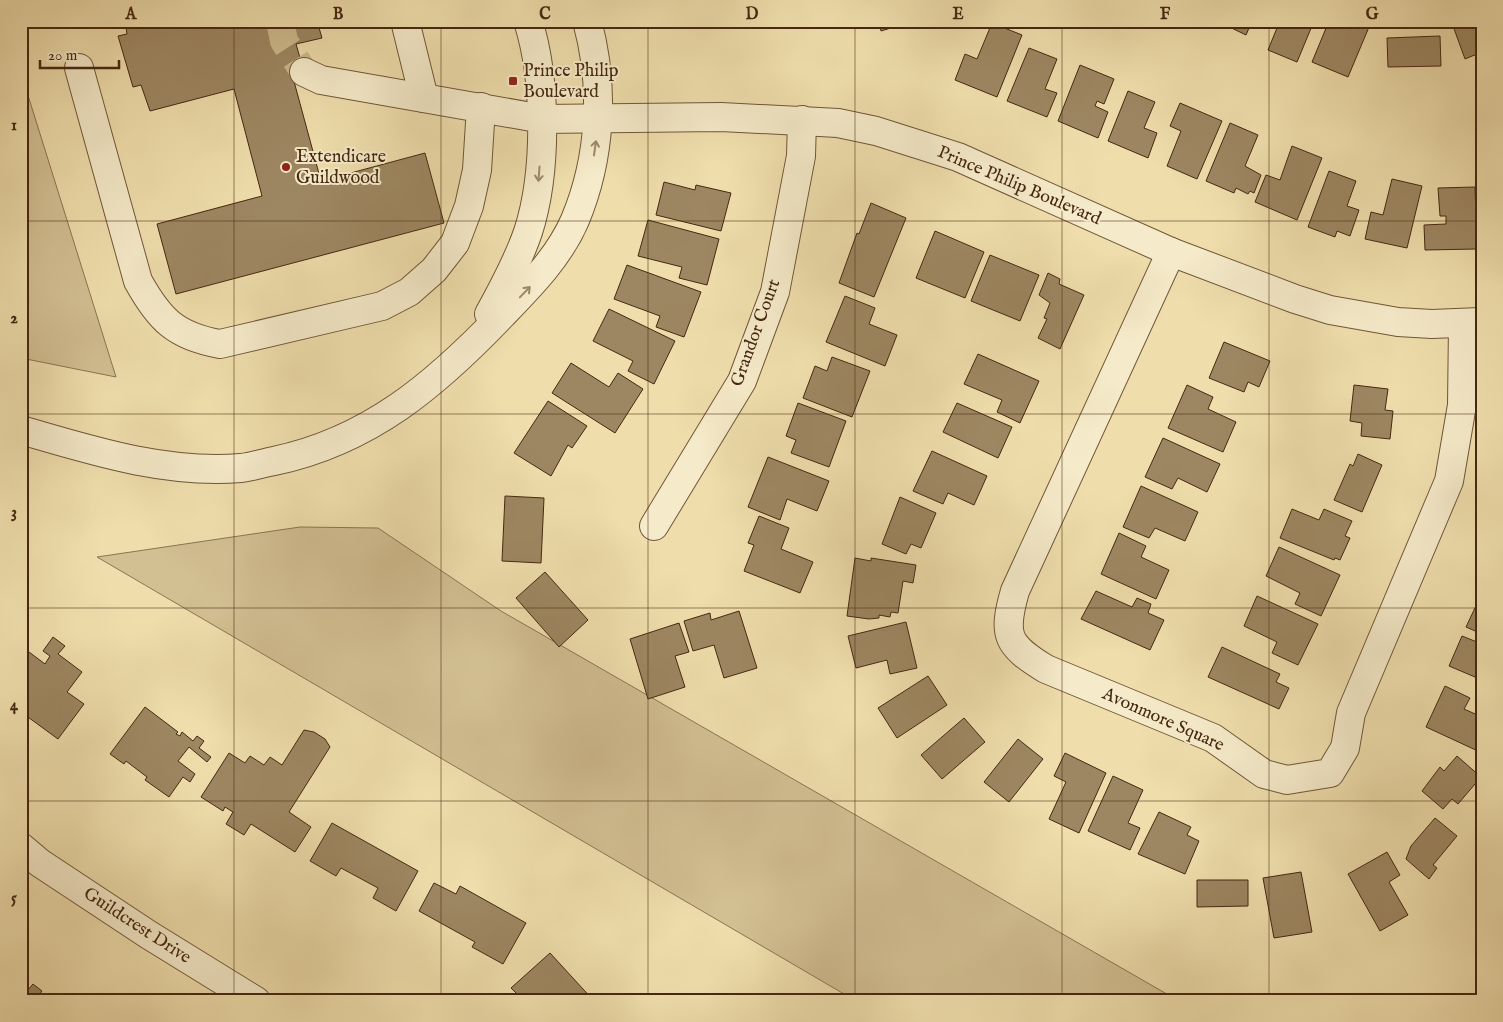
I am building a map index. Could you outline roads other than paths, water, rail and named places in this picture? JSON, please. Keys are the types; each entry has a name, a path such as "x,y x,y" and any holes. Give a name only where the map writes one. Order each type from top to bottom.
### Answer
{"street":[{"path":"404,21 424,98"},
{"path":"466,352 510,276 528,231 538,189 543,119 538,72 528,21"},
{"path":"21,430 124,459 177,468 242,468 304,455 370,426 417,396 466,352 546,269 574,221 588,182 596,148 598,118 595,59 587,21"},
{"path":"79,68 138,281 154,309 171,325 195,339 220,344 382,306 409,292 434,270 455,243 469,206 477,170 481,107"},
{"name":"Prince Philip Boulevard","path":"304,72 321,80 543,119 721,117 838,122 876,131 958,157 1171,252 1295,300 1330,310 1398,322 1473,323"},
{"name":"Grandor Court","path":"654,526 742,380 775,292 801,156 802,120"},
{"name":"Avonmore Square","path":"1171,252 1015,591 1009,614 1010,638 1021,654 1046,669 1213,738 1264,774 1287,780 1330,773 1345,748 1351,713 1449,481 1473,323"},
{"name":"Guildcrest Drive","path":"21,847 40,862 149,935 256,1001"}],"tunnel":[{"path":"280,21 284,41 304,72"}],"place":[{"name":"Prince Philip Boulevard","path":"513,81"},
{"name":"Extendicare Guildwood","path":"286,167"}]}
